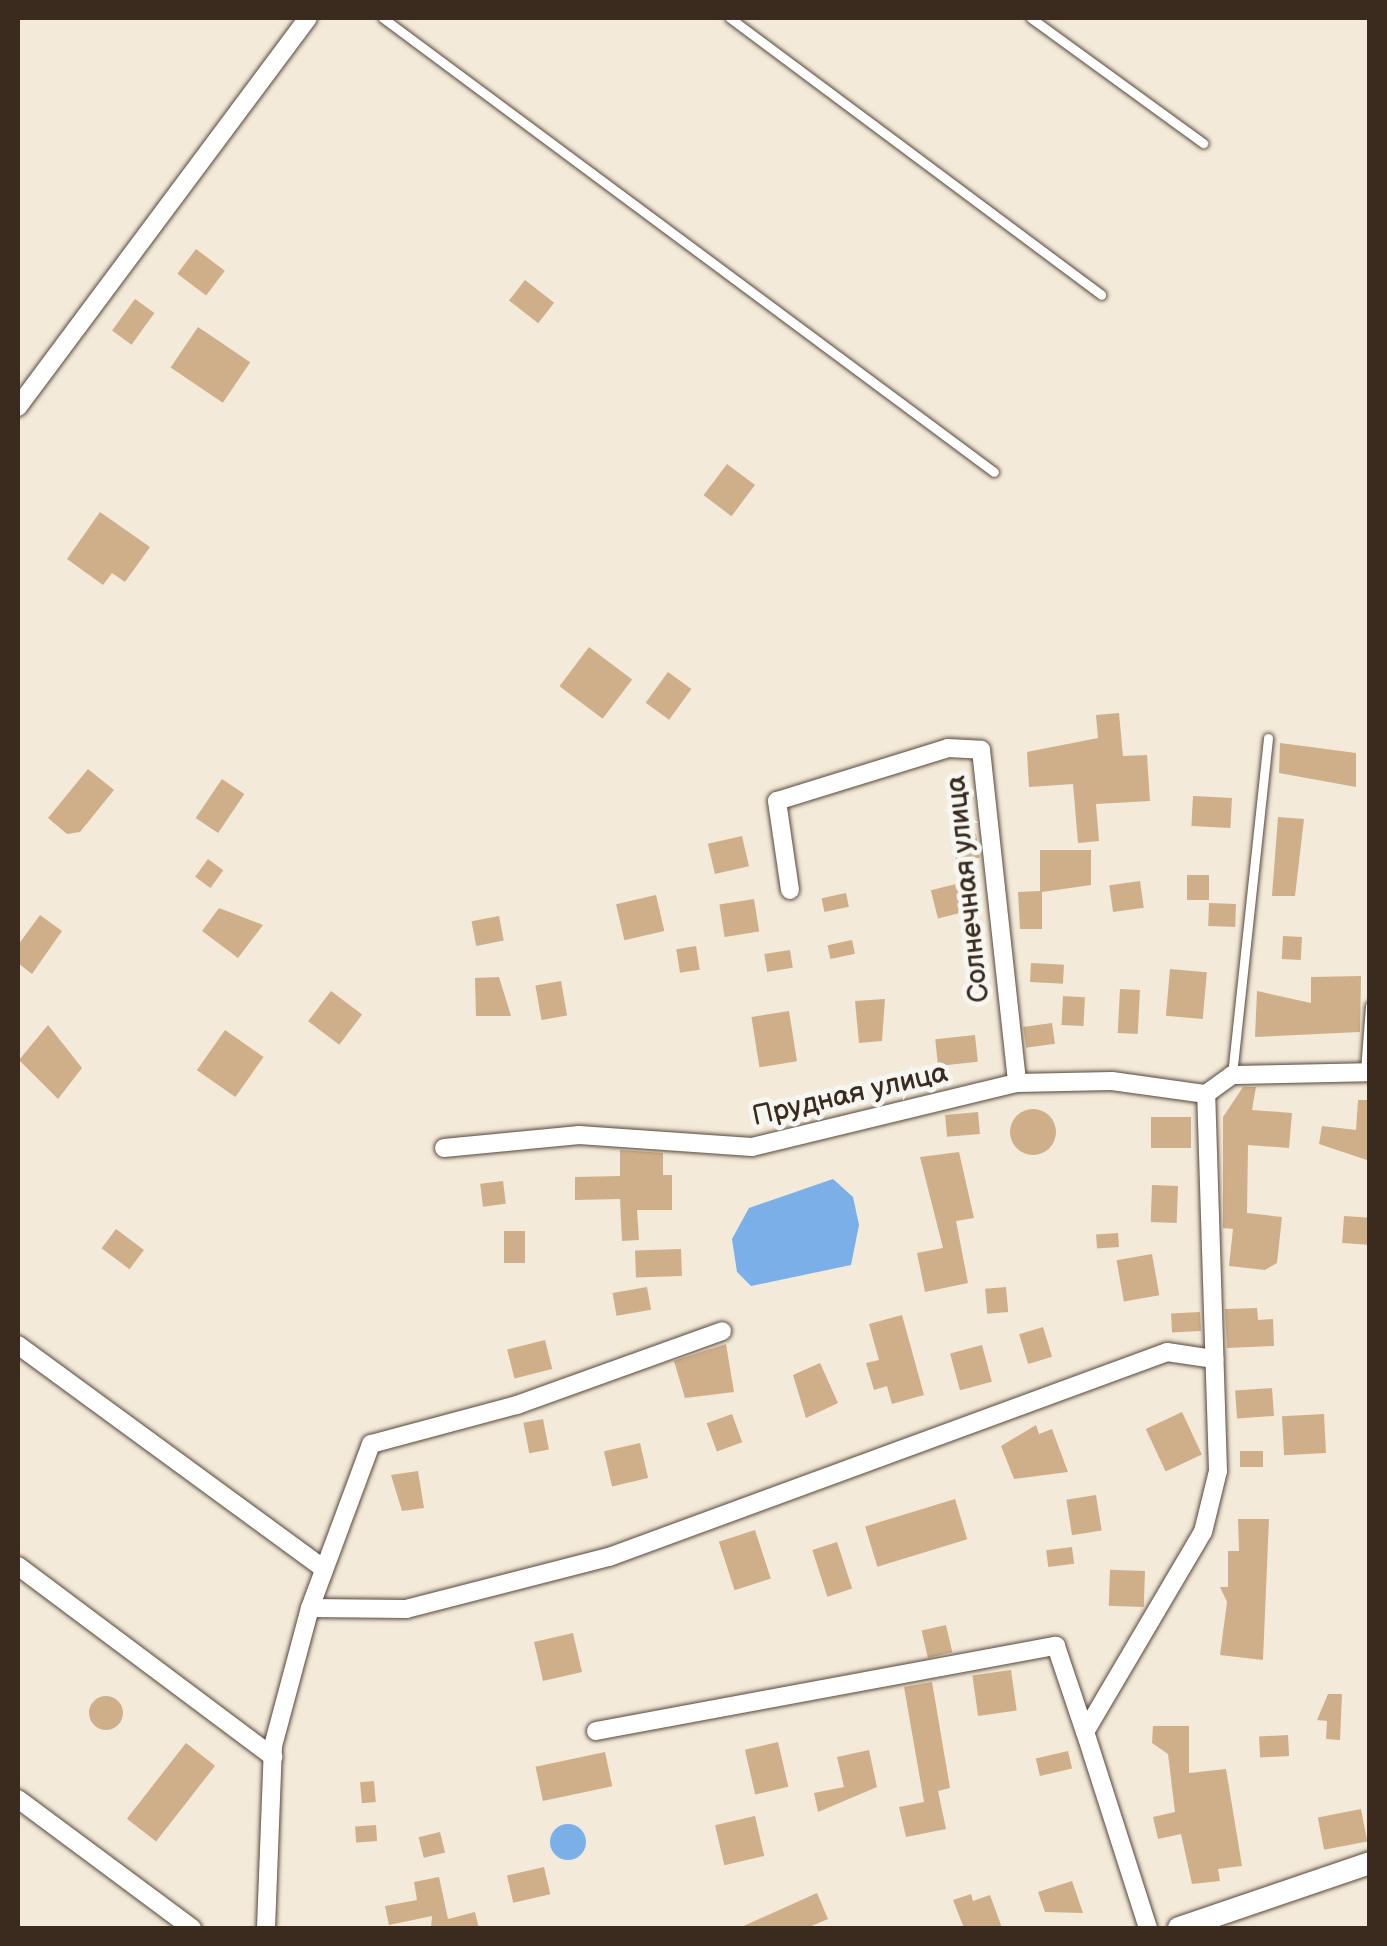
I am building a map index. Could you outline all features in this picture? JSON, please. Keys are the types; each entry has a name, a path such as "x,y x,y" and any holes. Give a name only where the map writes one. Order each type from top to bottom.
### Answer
{"street":[{"path":"18,406 308,18"},
{"name":"Солнечная улица","path":"790,890 777,800 948,748 981,750 1017,1083"},
{"path":"1085,1732 1203,1532 1218,1470 1206,1094 1232,1075 1367,1072"},
{"name":"Прудная улица","path":"444,1148 578,1135 752,1147 1017,1083 1112,1081 1206,1094"},
{"path":"266,1928 273,1757 310,1608 372,1444 516,1405 722,1331"},
{"path":"18,1345 324,1569"},
{"path":"310,1608 406,1609 608,1557 1167,1352 1214,1359"},
{"path":"18,1566 273,1757"},
{"path":"596,1730 1056,1646 1148,1928"},
{"path":"18,1799 192,1928"},
{"path":"1180,1928 1370,1864"}],"lane":[{"path":"384,18 994,472"},
{"path":"730,18 1101,294"},
{"path":"1031,18 1203,144"},
{"path":"1232,1075 1268,738"},
{"path":"1367,1072 1370,1006"}],"water":[{"path":"833,1179 853,1197 859,1225 851,1265 751,1286 737,1272 732,1239 749,1208"},
{"path":"568,1824 581,1829 586,1842 581,1855 568,1860 555,1855 550,1842 555,1829"}],"building":[{"path":"196,249 225,271 206,295 177,274"},
{"path":"525,280 554,303 538,323 509,300"},
{"path":"135,299 154,313 131,345 112,331"},
{"path":"198,327 250,362 223,403 171,368"},
{"path":"727,464 755,485 731,516 704,495"},
{"path":"100,512 150,547 125,582 112,573 103,585 67,559"},
{"path":"589,647 632,679 603,719 560,686"},
{"path":"668,672 691,689 669,720 646,703"},
{"path":"1119,713 1123,756 1147,755 1150,801 1096,804 1099,841 1078,843 1073,784 1029,787 1027,752 1098,738 1096,715"},
{"path":"1280,743 1356,753 1356,787 1279,773"},
{"path":"88,769 114,790 80,832 67,834 48,818"},
{"path":"222,779 244,794 218,833 196,818"},
{"path":"1193,796 1232,798 1230,828 1191,826"},
{"path":"1278,817 1304,819 1295,896 1272,896"},
{"path":"976,834 980,858 956,861 952,838"},
{"path":"742,836 749,866 715,874 708,844"},
{"path":"1040,850 1091,850 1091,885 1042,892 1042,929 1020,929 1018,892 1040,891"},
{"path":"208,859 223,870 210,888 195,877"},
{"path":"1187,875 1209,875 1209,900 1187,900"},
{"path":"1140,881 1144,908 1113,912 1109,885"},
{"path":"960,883 967,911 938,918 931,890"},
{"path":"846,893 849,907 824,912 822,898"},
{"path":"656,895 664,931 624,940 616,904"},
{"path":"754,899 759,932 725,937 719,904"},
{"path":"1209,903 1236,904 1235,927 1208,926"},
{"path":"219,908 263,925 238,958 202,931"},
{"path":"40,915 62,931 32,974 18,963 18,945"},
{"path":"499,916 504,941 476,946 472,921"},
{"path":"1283,936 1302,937 1301,960 1282,959"},
{"path":"852,940 855,954 830,959 828,945"},
{"path":"696,946 700,970 680,973 676,949"},
{"path":"790,950 793,968 767,972 764,954"},
{"path":"1031,963 1064,965 1063,984 1030,982"},
{"path":"1170,969 1207,972 1203,1019 1166,1016"},
{"path":"1361,976 1360,1032 1255,1037 1257,991 1311,1003 1311,977"},
{"path":"499,977 511,1016 476,1016 475,978"},
{"path":"561,981 567,1015 541,1020 535,986"},
{"path":"1120,989 1140,990 1138,1034 1118,1033"},
{"path":"331,991 362,1014 339,1045 308,1021"},
{"path":"1063,996 1085,997 1083,1026 1061,1025"},
{"path":"885,999 882,1041 859,1043 855,1001"},
{"path":"789,1011 797,1061 759,1067 751,1017"},
{"path":"1052,1023 1055,1044 1026,1048 1023,1027"},
{"path":"48,1025 82,1068 58,1099 19,1060"},
{"path":"225,1030 264,1057 235,1097 197,1070"},
{"path":"975,1035 978,1062 938,1066 935,1039"},
{"path":"1243,1087 1256,1087 1252,1110 1292,1113 1289,1148 1248,1145 1247,1213 1282,1217 1277,1263 1265,1270 1229,1266 1233,1229 1223,1228 1223,1117"},
{"path":"1358,1100 1370,1100 1370,1161 1319,1144 1322,1126 1356,1130"},
{"path":"1033,1109 1049,1116 1056,1132 1049,1148 1033,1155 1017,1148 1010,1132 1017,1116"},
{"path":"978,1112 980,1134 947,1137 945,1115"},
{"path":"1151,1117 1191,1117 1191,1148 1151,1148"},
{"path":"620,1150 663,1153 663,1175 672,1175 672,1210 637,1210 639,1240 622,1241 620,1199 575,1200 575,1177 620,1176"},
{"path":"959,1152 974,1218 956,1221 968,1283 925,1292 917,1253 943,1248 920,1157"},
{"path":"503,1181 506,1204 483,1207 480,1184"},
{"path":"1152,1185 1178,1186 1177,1223 1151,1222"},
{"path":"1344,1216 1370,1218 1368,1245 1342,1243"},
{"path":"116,1229 144,1250 130,1269 102,1248"},
{"path":"504,1231 525,1231 525,1263 504,1263"},
{"path":"1118,1233 1119,1247 1097,1249 1096,1235"},
{"path":"681,1249 682,1276 636,1278 635,1251"},
{"path":"1152,1254 1159,1295 1124,1302 1117,1260"},
{"path":"647,1287 651,1310 617,1316 613,1293"},
{"path":"1006,1287 1008,1312 987,1314 985,1289"},
{"path":"1257,1308 1258,1320 1273,1319 1274,1346 1227,1348 1225,1309"},
{"path":"1200,1312 1201,1331 1172,1332 1171,1314"},
{"path":"902,1315 924,1395 892,1404 887,1386 874,1390 866,1363 879,1360 869,1324"},
{"path":"1043,1327 1052,1357 1028,1364 1019,1334"},
{"path":"545,1340 552,1369 514,1379 507,1349"},
{"path":"726,1344 734,1392 685,1398 674,1361"},
{"path":"982,1345 992,1382 960,1390 950,1354"},
{"path":"820,1363 838,1403 806,1418 793,1375"},
{"path":"1272,1388 1274,1416 1237,1419 1235,1391"},
{"path":"1182,1412 1202,1455 1166,1472 1146,1429"},
{"path":"732,1414 742,1442 717,1451 707,1423"},
{"path":"1324,1414 1326,1453 1284,1455 1282,1416"},
{"path":"543,1419 549,1449 529,1453 523,1423"},
{"path":"1036,1425 1039,1434 1052,1429 1068,1472 1014,1479 1001,1446"},
{"path":"640,1443 648,1478 612,1486 604,1451"},
{"path":"1240,1451 1263,1451 1263,1467 1240,1467"},
{"path":"418,1471 424,1508 402,1511 391,1475"},
{"path":"1096,1495 1102,1531 1072,1535 1066,1500"},
{"path":"955,1499 967,1539 877,1567 865,1526"},
{"path":"1238,1519 1269,1519 1263,1660 1220,1655 1227,1602 1220,1587 1228,1587 1228,1551 1239,1551"},
{"path":"755,1530 771,1579 735,1590 719,1542"},
{"path":"837,1542 852,1589 827,1597 812,1550"},
{"path":"1072,1547 1074,1564 1048,1567 1046,1550"},
{"path":"1110,1570 1145,1571 1144,1607 1109,1606"},
{"path":"946,1625 952,1652 928,1658 922,1631"},
{"path":"573,1633 582,1672 543,1681 534,1642"},
{"path":"1011,1670 1017,1711 978,1716 972,1675"},
{"path":"932,1682 950,1788 938,1791 946,1829 906,1837 899,1807 924,1802 904,1687"},
{"path":"1328,1694 1342,1694 1340,1740 1326,1739 1327,1721 1317,1720"},
{"path":"106,1696 118,1701 123,1713 118,1725 106,1730 94,1725 89,1713 94,1701"},
{"path":"1153,1726 1189,1726 1189,1773 1226,1769 1242,1866 1218,1869 1220,1881 1192,1884 1181,1834 1158,1839 1153,1817 1175,1812 1168,1754 1152,1743"},
{"path":"1288,1735 1289,1756 1260,1757 1259,1737"},
{"path":"778,1742 788,1787 755,1794 745,1750"},
{"path":"186,1743 215,1766 156,1841 127,1819"},
{"path":"869,1750 877,1787 818,1812 814,1793 844,1787 837,1757"},
{"path":"1068,1751 1072,1769 1040,1776 1036,1758"},
{"path":"605,1752 612,1786 543,1801 536,1767"},
{"path":"374,1781 376,1802 362,1803 360,1782"},
{"path":"1361,1809 1367,1841 1324,1850 1318,1817"},
{"path":"755,1816 764,1856 724,1865 715,1825"},
{"path":"376,1825 377,1841 356,1842 355,1826"},
{"path":"440,1832 445,1852 424,1858 419,1837"},
{"path":"544,1867 550,1894 513,1903 507,1876"},
{"path":"439,1877 448,1919 475,1912 479,1928 431,1928 432,1916 389,1925 385,1906 417,1900 414,1882"},
{"path":"1072,1881 1083,1913 1045,1912 1038,1892"},
{"path":"817,1893 828,1919 807,1928 739,1928"},
{"path":"971,1894 973,1901 990,1895 1002,1928 964,1928 953,1900"}]}
